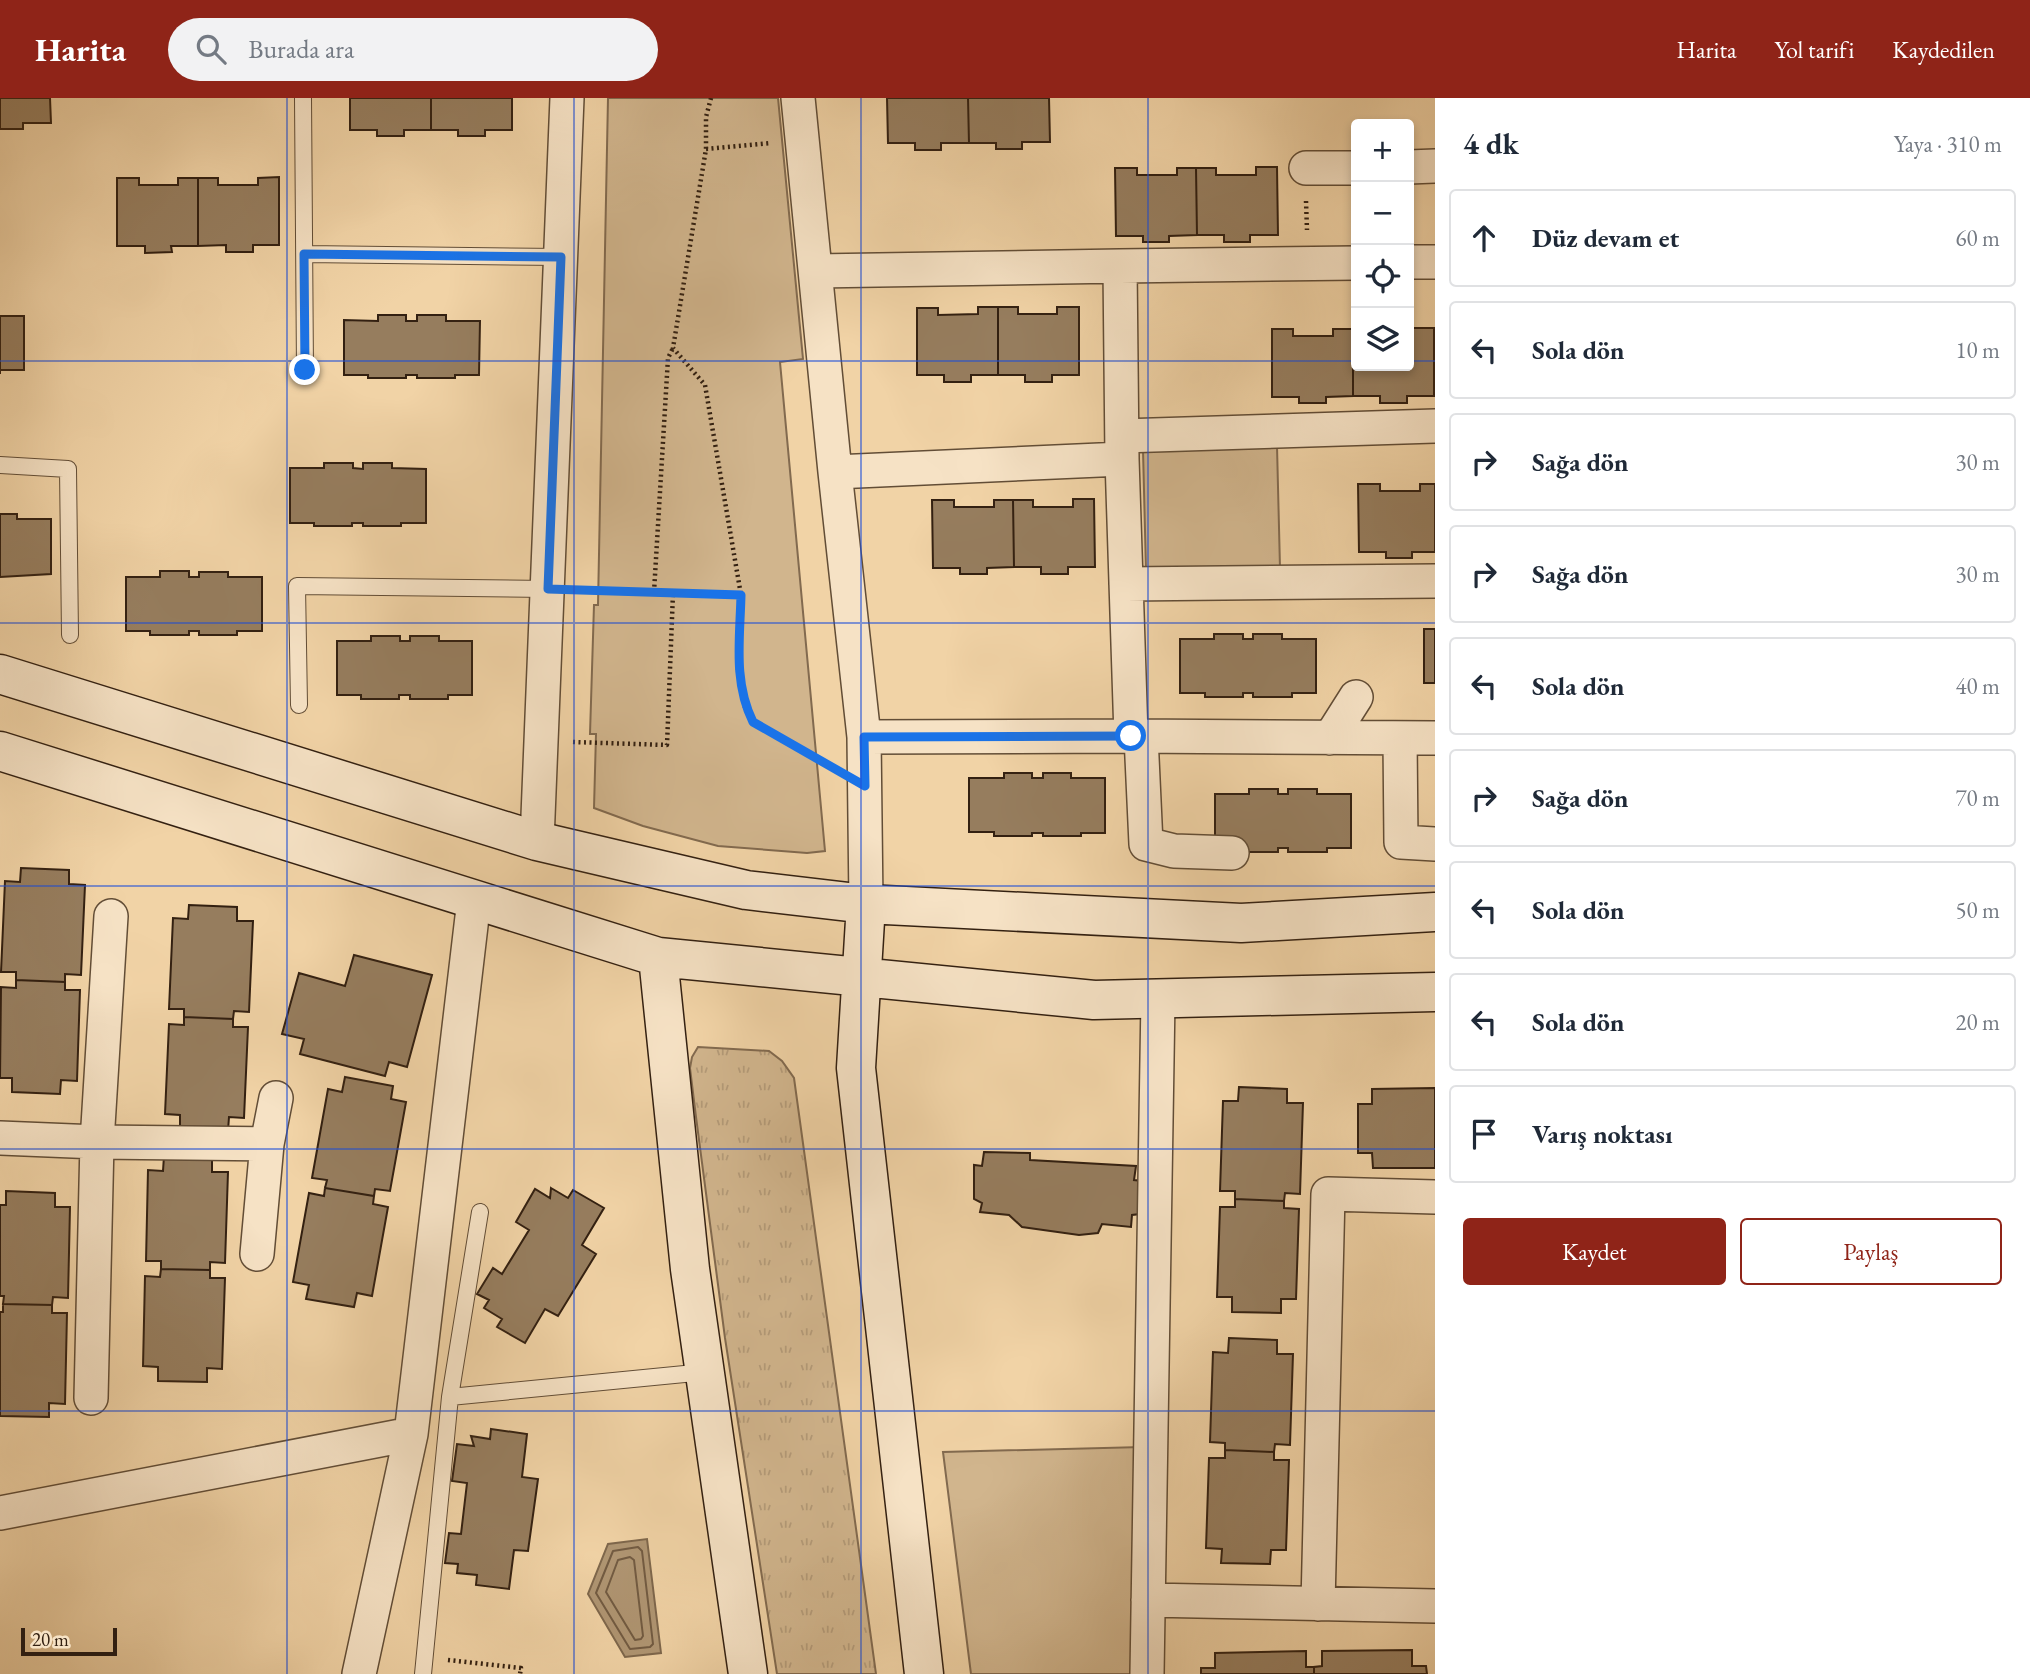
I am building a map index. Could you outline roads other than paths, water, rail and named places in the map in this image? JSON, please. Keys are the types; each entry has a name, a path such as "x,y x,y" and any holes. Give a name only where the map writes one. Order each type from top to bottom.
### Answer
{"street":[{"path":"537,841 567,98"},
{"path":"798,98 864,737 866,904 856,1068 924,1674"},
{"path":"1414,167 1435,166"},
{"path":"1306,168 1351,167"},
{"path":"1414,262 1435,262"},
{"path":"816,271 1351,263"},
{"path":"1120,266 1126,584 1146,844 1174,851 1233,853"},
{"path":"835,472 1435,426"},
{"path":"1126,584 1435,581"},
{"path":"0,674 537,841 746,890 866,904 1241,923 1435,912"},
{"path":"1330,738 1356,697"},
{"path":"864,737 1435,738"},
{"path":"1400,738 1401,842 1435,844"},
{"path":"0,751 658,957 1094,1000 1435,992"},
{"path":"359,1674 411,1434 474,900"},
{"path":"92,1398 97,1142 111,916"},
{"path":"658,957 690,1269 748,1674"},
{"path":"1147,1674 1158,998"},
{"path":"257,1254 267,1144 276,1098"},
{"path":"0,1138 267,1144"},
{"path":"1318,1604 1328,1194 1435,1197"},
{"path":"0,1513 411,1434"},
{"path":"1148,1600 1435,1606"}],"lane":[{"path":"303,98 305,370"},
{"path":"304,254 561,257"},
{"path":"0,464 68,469 70,635"},
{"path":"299,705 297,586 548,589"},
{"path":"423,1674 450,1397 480,1212"},
{"path":"450,1397 705,1372"}],"water":[{"path":"647,1539 661,1653 625,1657 588,1594 608,1544"}]}
